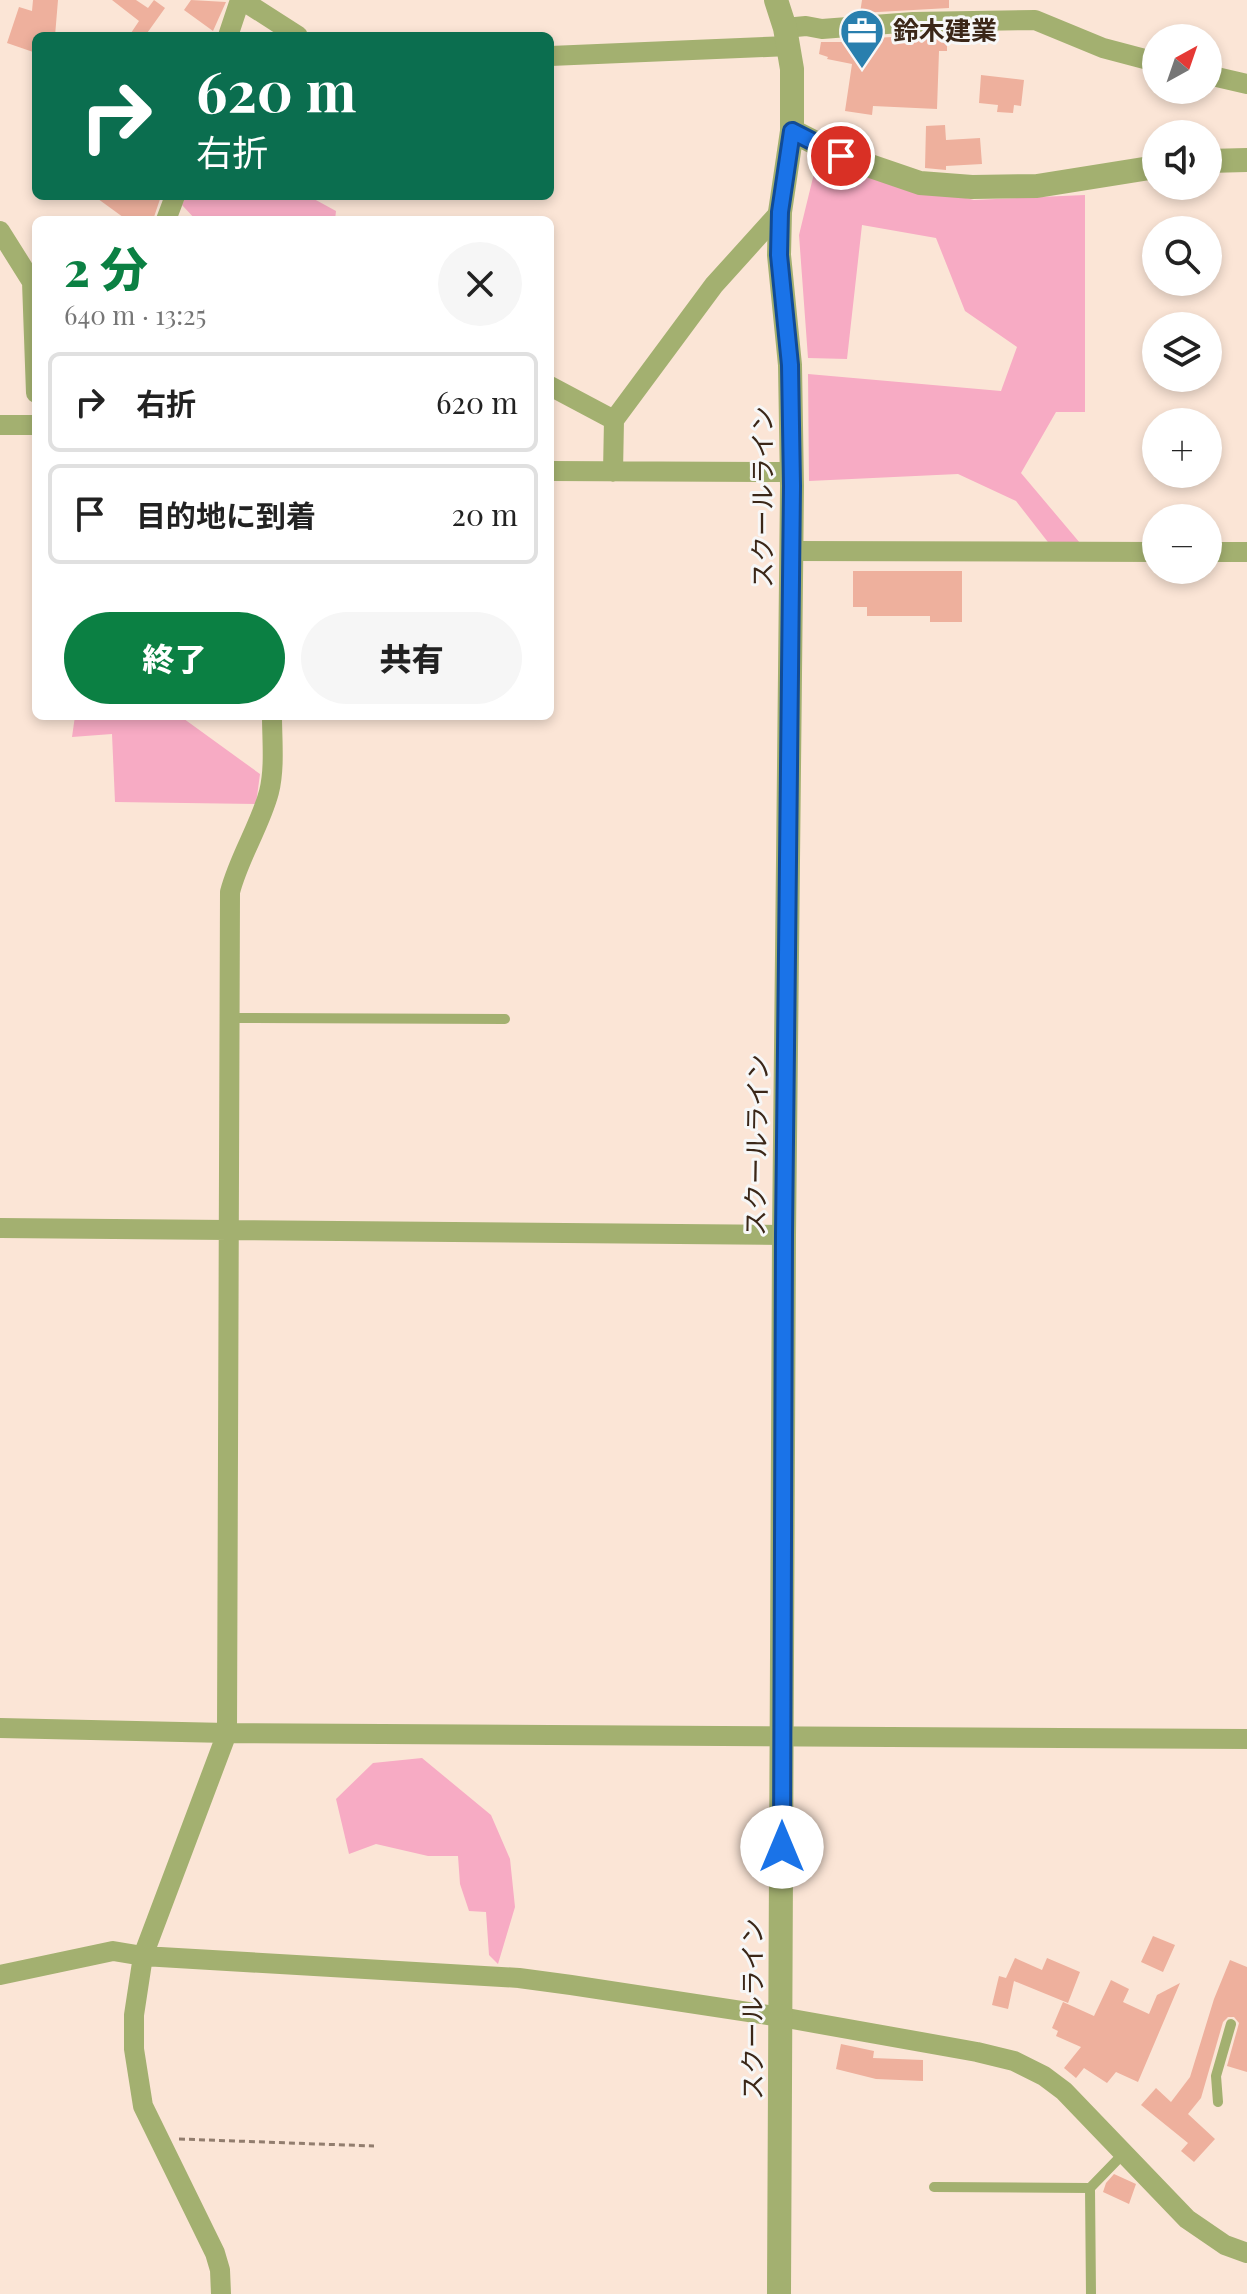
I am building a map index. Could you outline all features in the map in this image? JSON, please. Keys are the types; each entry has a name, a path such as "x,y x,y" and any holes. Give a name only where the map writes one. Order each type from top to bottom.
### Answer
{"street":[{"path":"229,32 241,0 292,32"},
{"name":"スクールライン","path":"776,0 792,69 792,131 780,212 779,255 790,365 791,472 779,2294"},
{"path":"554,56 787,37 806,26 822,29 913,22 1035,20 1103,48 1142,58"},
{"path":"1222,78 1247,84"},
{"path":"792,131 841,156 920,183 972,187 1037,186 1142,169"},
{"path":"1222,161 1247,160"},
{"path":"613,472 614,420 714,285 780,212"},
{"path":"0,231 32,279"},
{"path":"554,388 614,420"},
{"path":"0,425 32,425"},
{"path":"554,471 791,472"},
{"path":"791,551 1142,552"},
{"path":"1222,552 1247,552"},
{"path":"221,2294 220,2270 215,2253 143,2106 137,2080 134,2015 143,1956 227,1733 230,892 235,871 268,795 272,720"},
{"path":"0,1228 784,1235"},
{"path":"0,1728 227,1733 1247,1739"},
{"path":"0,1975 113,1951 143,1956 519,1978 781,2017 1014,2061 1064,2091 1187,2219 1225,2245 1247,2253"}],"lane":[{"path":"228,1018 505,1019"},
{"path":"1218,2102 1216,2076 1231,2024"},
{"path":"1091,2294 1090,2188 1124,2153"},
{"path":"934,2187 1090,2188"}],"path":[{"path":"159,2138 374,2146"}],"shaded area":[{"path":"817,161 974,200 1085,195 1085,412 1056,412 1021,473 1080,543 1051,546 1016,501 958,474 809,481 808,374 1001,391 1017,347 965,311 936,238 862,225 847,359 808,358 799,235"},
{"path":"184,200 316,200 336,211 335,216 192,216 182,205"},
{"path":"74,720 186,720 260,774 256,804 115,802 112,734 72,737"},
{"path":"422,1758 491,1815 510,1859 515,1907 498,1964 489,1955 486,1912 469,1911 460,1884 458,1856 428,1856 376,1844 349,1854 336,1799 373,1763"}],"building":[{"path":"33,0 58,0 55,32 32,32 32,52 7,43 19,7 32,11"},
{"path":"112,0 136,0 148,8 154,0 165,8 148,32 132,32 139,21"},
{"path":"191,0 226,2 213,31 184,10"},
{"path":"862,0 949,0 949,8 860,13"},
{"path":"947,34 947,51 939,51 937,109 873,106 872,115 845,111 852,64 827,59 819,54 821,42"},
{"path":"981,75 1024,80 1021,106 1014,105 1013,113 997,112 998,105 979,103"},
{"path":"945,125 946,140 980,138 982,164 946,166 946,170 925,168 926,126"},
{"path":"100,200 160,200 154,216 122,216"},
{"path":"853,571 962,571 962,622 930,622 930,616 867,616 867,607 853,607"},
{"path":"1153,1936 1175,1945 1163,1972 1141,1962"},
{"path":"1015,1958 1042,1970 1047,1958 1080,1972 1068,2003 1014,1981 1008,2009 992,2005 999,1976 1006,1978"},
{"path":"1230,1960 1247,1967 1247,2072 1227,2066 1239,2023 1234,2017 1228,2017 1223,2022 1201,2098 1188,2114 1215,2139 1194,2162 1181,2151 1188,2143 1141,2105 1156,2088 1171,2102 1190,2077 1214,1999"},
{"path":"1111,1980 1129,1989 1123,2002 1149,2014 1157,1995 1180,1983 1138,2082 1116,2072 1107,2083 1084,2068 1076,2078 1064,2068 1081,2047 1056,2036 1058,2031 1052,2028 1063,2002 1094,2016"},
{"path":"841,2044 874,2051 873,2058 923,2060 923,2081 876,2079 836,2069"},
{"path":"1114,2174 1136,2184 1129,2204 1103,2192"}],"place":[{"name":"鈴木建業","path":"862,70"}],"route":[{"path":"782,1847 784,1235 792,486 790,365 779,255 780,212 792,131 841,156"}]}
